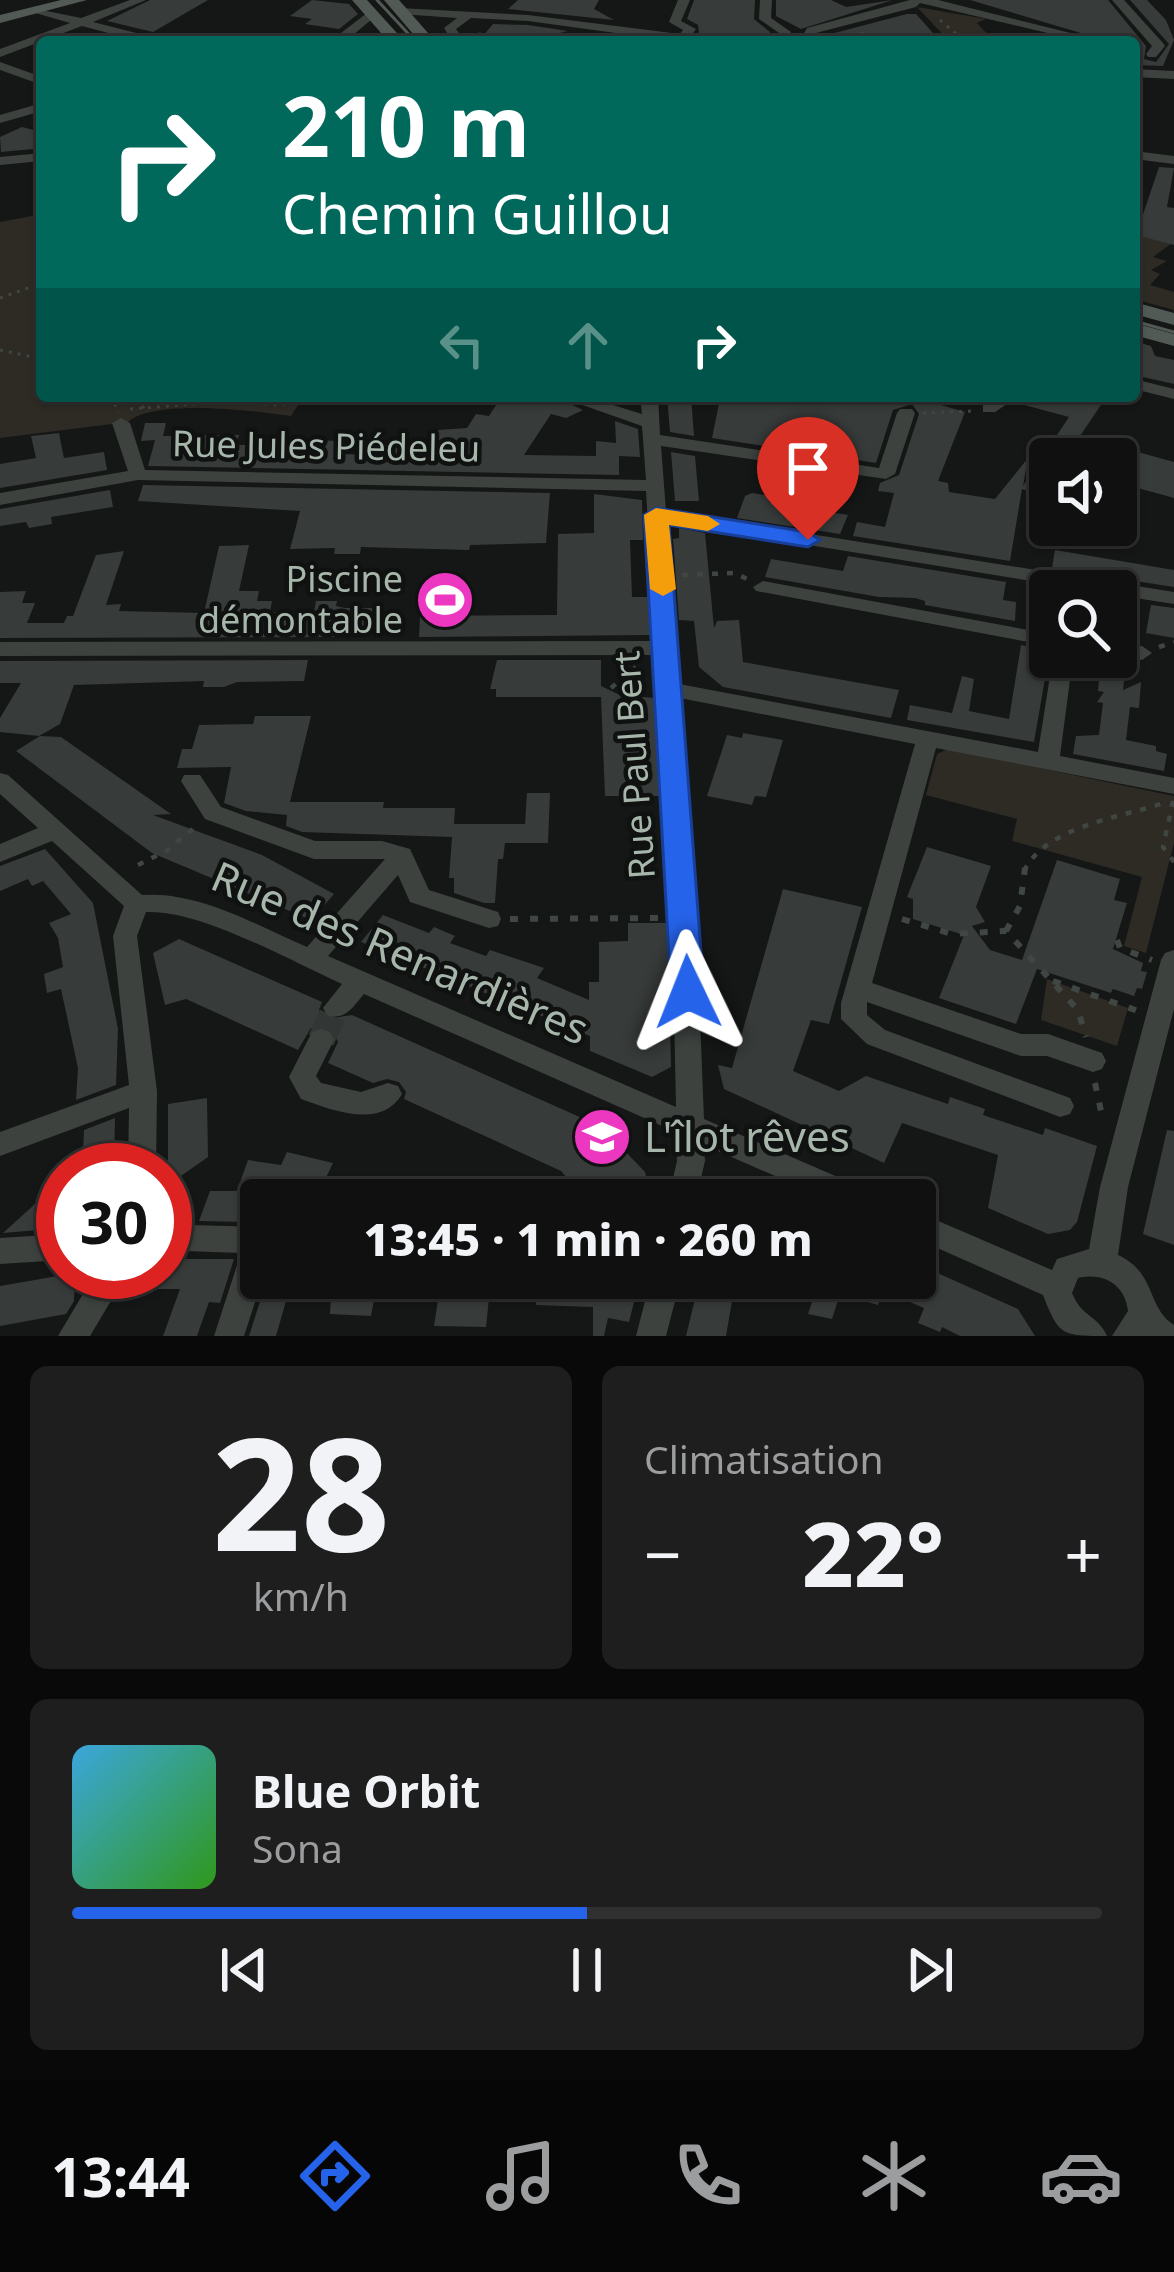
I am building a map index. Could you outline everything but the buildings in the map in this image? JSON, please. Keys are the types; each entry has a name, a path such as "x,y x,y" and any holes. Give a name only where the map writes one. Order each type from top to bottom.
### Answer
{"main road":[{"path":"0,19 80,0"},
{"path":"359,0 391,36"},
{"path":"396,6 423,36"},
{"path":"1140,310 1174,319"},
{"path":"1140,331 1174,340"}],"street":[{"path":"44,36 140,0"},
{"path":"684,0 675,22 689,29 685,36"},
{"path":"766,0 765,19 785,32 783,36"},
{"path":"808,36 811,31 919,0 1075,36"},
{"path":"1118,0 1159,46 1152,54"},
{"path":"396,6 658,36"},
{"path":"36,10 131,36"},
{"path":"455,36 449,28 471,14"},
{"path":"339,36 376,20"},
{"path":"0,53 36,39"},
{"path":"1140,51 1172,56"},
{"path":"0,67 36,79"},
{"path":"1140,73 1174,75"},
{"path":"0,119 36,109"},
{"path":"1140,164 1174,160"},
{"path":"0,161 36,161"},
{"path":"1140,385 1174,394"},
{"path":"581,402 650,430 886,474 906,413"},
{"name":"Rue Paul Bert","path":"649,402 684,917 691,1161 687,1179"},
{"path":"989,408 1000,402"},
{"path":"119,416 139,475"},
{"name":"Rue Jules Piédeleu","path":"0,499 139,475 653,486"},
{"path":"656,515 1174,598"},
{"path":"763,587 1029,636"},
{"path":"0,649 665,648"},
{"path":"1137,652 1142,653"},
{"path":"1048,761 1061,678"},
{"path":"667,689 1174,786"},
{"path":"928,737 858,988 854,1019 876,1037 1060,1106"},
{"path":"0,781 137,904 125,936 143,1091 142,1143"},
{"path":"192,781 213,813 314,850 382,850 402,855"},
{"path":"0,853 57,830"},
{"path":"402,855 419,896 489,919"},
{"path":"312,958 402,855"},
{"name":"Rue des Renardières","path":"137,904 179,904 312,958 813,1179"},
{"path":"1102,1262 1131,1121 1173,964"},
{"path":"336,1008 361,979"},
{"path":"858,988 1021,1045 1048,1045 1093,1061"},
{"path":"321,1040 302,1077 310,1091 361,1104 374,1104 388,1094"},
{"path":"0,1144 143,1091"},
{"path":"936,1233 1057,1287"},
{"path":"192,1238 240,1239"},
{"path":"0,1251 36,1249"},
{"path":"1092,1336 1062,1312 1057,1287 1073,1264 1102,1262 1135,1284 1144,1308 1144,1331"},
{"path":"73,1336 96,1299"},
{"path":"229,1336 241,1299"},
{"path":"651,1336 660,1299"}],"path":[{"path":"838,24 870,36"},
{"path":"478,34 524,36"},
{"path":"0,298 36,285"},
{"path":"0,350 36,358"},
{"path":"139,410 149,402"},
{"path":"119,416 220,402 288,402"},
{"path":"906,413 989,408"},
{"path":"674,574 735,573 763,587"},
{"path":"610,688 636,667"},
{"path":"1006,931 1020,905 1021,877 1032,855 1062,836 1173,798"},
{"path":"1173,798 1163,847 1174,862"},
{"path":"138,865 166,851 213,813"},
{"path":"879,912 952,934 1006,931"},
{"path":"489,919 672,918"},
{"path":"1006,931 1078,1010 1101,1111"},
{"path":"1117,940 1120,948 1173,964"},
{"path":"1047,979 1159,1018"},
{"path":"1060,1106 1131,1121"}],"shaded area":[{"path":"917,7 986,19 977,23 989,36 944,36"},
{"path":"36,215 36,402 300,402 291,416 182,408 128,422 0,438 0,222"},
{"path":"1140,227 1172,243 1153,257 1167,261 1151,270 1160,274 1150,285 1174,292 1174,310 1140,301"},
{"path":"948,749 1174,796 1174,843 1146,953 1124,946 1142,877 1012,841 1017,819 926,795 937,754"},
{"path":"1047,979 1128,1008 1117,1046 1041,1020"}],"tunnel":[{"path":"321,1040 336,1008"}],"tram line":[{"path":"377,0 410,36"},
{"path":"1140,323 1174,332"}],"slow traffic":[{"path":"663,589 656,515 708,524"}],"place":[{"name":"Piscine démontable","path":"445,600"},
{"name":"L'îlot rêves","path":"602,1137"}],"route":[{"path":"688,992 656,515 808,540"}]}
